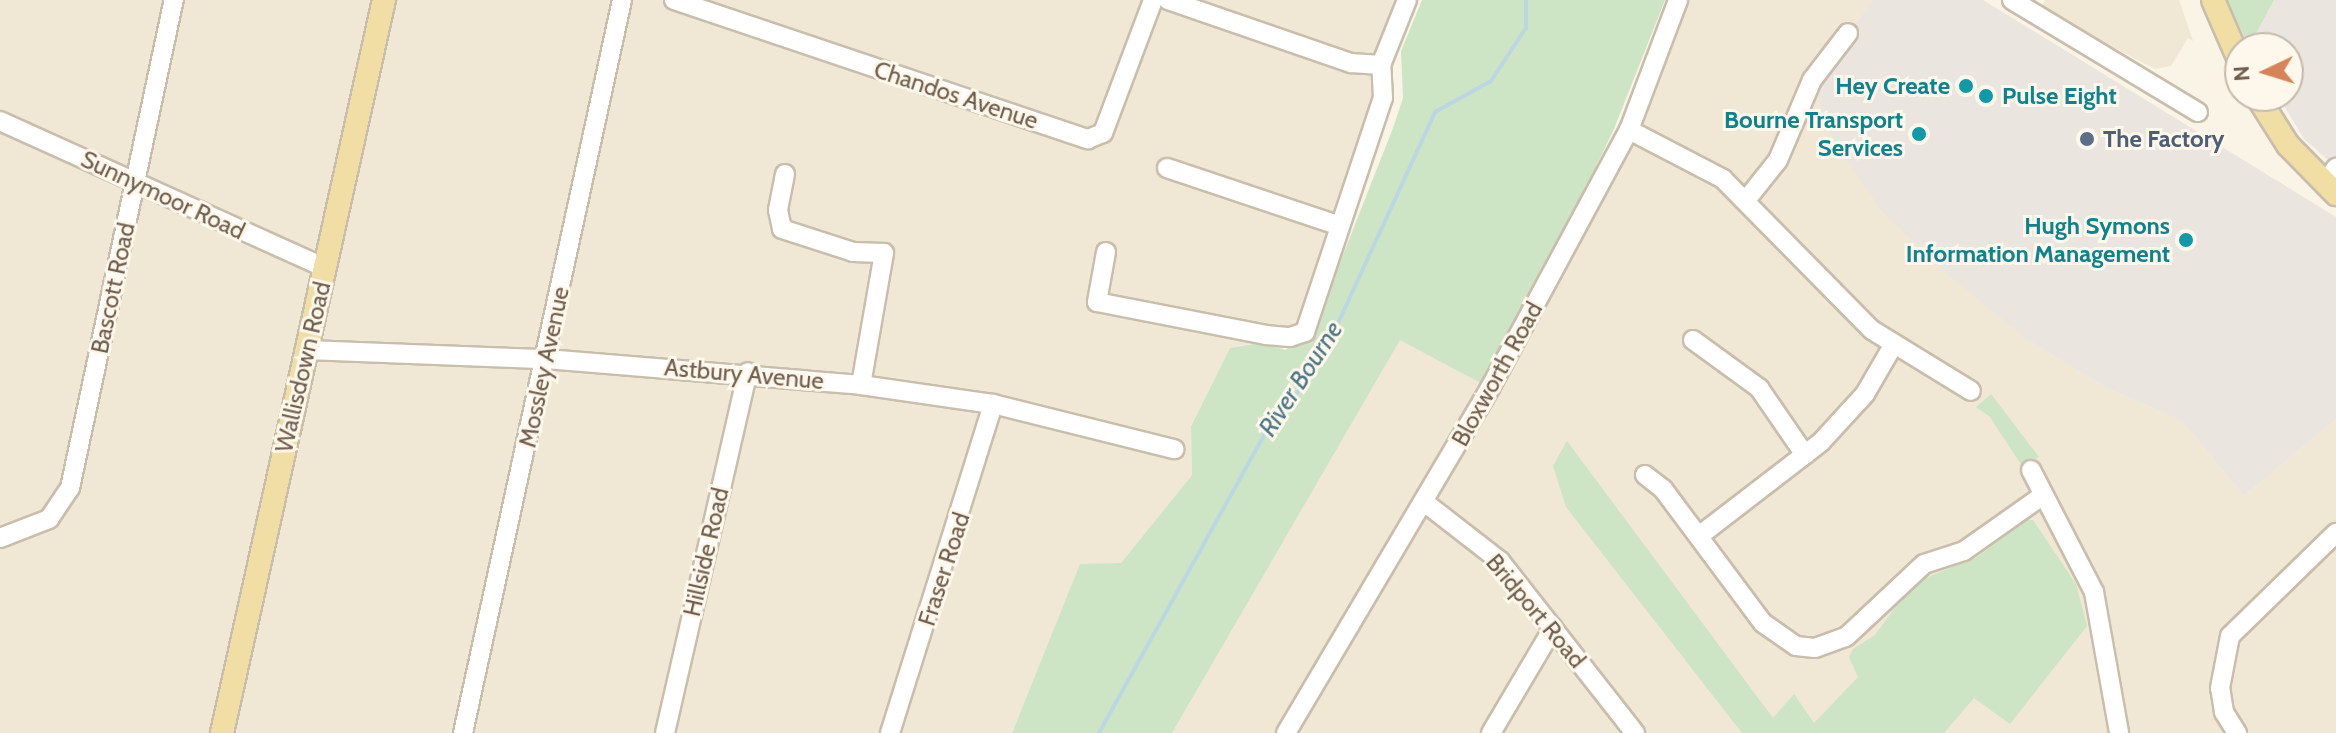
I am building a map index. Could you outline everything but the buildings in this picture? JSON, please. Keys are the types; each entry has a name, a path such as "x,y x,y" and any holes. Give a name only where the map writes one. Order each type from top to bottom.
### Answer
{"main road":[{"name":"Wallisdown Road","path":"222,733 384,0"},
{"path":"2213,0 2227,32"},
{"path":"2267,112 2288,145 2332,181"}],"street":[{"name":"Bascott Road","path":"0,538 49,519 70,488 174,0"},
{"name":"Mossley Avenue","path":"463,733 622,0"},
{"name":"Chandos Avenue","path":"674,0 1088,139 1103,133 1153,0"},
{"path":"1168,0 1351,63 1381,65"},
{"path":"1106,252 1097,302 1290,337 1305,332 1383,98 1381,65 1407,0"},
{"name":"Bloxworth Road","path":"1286,733 1424,502 1629,130 1678,0"},
{"path":"2012,0 2198,112"},
{"path":"1747,199 1778,160 1812,80 1848,33"},
{"name":"Sunnymoor Road","path":"0,121 325,268"},
{"path":"1629,130 1723,179 1747,199 1872,330 1971,391"},
{"path":"1167,168 1340,226"},
{"path":"785,174 778,223 805,238 853,252 884,253 861,385"},
{"path":"1693,340 1759,388 1805,455"},
{"path":"1699,536 1805,455 1865,394 1894,344"},
{"name":"Astbury Avenue","path":"307,350 546,359 748,372 993,404 1174,449"},
{"name":"Hillside Road","path":"665,733 748,372"},
{"name":"Fraser Road","path":"890,733 993,404"},
{"path":"2031,470 2094,592 2119,733"},
{"path":"1645,475 1663,489 1763,623 1796,646 1815,648 1846,637 1901,579 1924,564 1964,551 2042,496"},
{"name":"Bridport Road","path":"1424,502 1500,561 1635,733"},
{"path":"2237,733 2224,712 2220,688 2230,636 2336,533"},
{"path":"1491,733 1553,628"}],"shaded area":[{"path":"0,0 1407,0 1305,332 1230,348 1191,425 1192,475 1121,563 1080,565 1012,733 0,733"},
{"path":"1678,0 1873,0 1812,80 1884,214 2028,340 2107,388 2182,421 2244,496 2336,419 2336,733 1172,733 1400,339 1489,387 1629,131"},
{"path":"1873,0 1983,0 2336,217 2336,419 2244,496 2182,421 2107,388 2028,340 1951,277 1884,214 1833,139 1812,80"},
{"path":"2045,0 2179,0 2193,41 2188,38 2171,66 2155,69 2040,9"},
{"path":"2274,0 2336,0 2336,167 2304,139 2288,112 2304,112 2304,32 2257,32"}],"green space":[{"path":"1422,0 1665,0 1614,129 1490,388 1400,340 1172,733 1012,733 1080,564 1121,563 1192,475 1191,426 1230,348 1264,342 1285,350 1313,331 1403,98 1401,51"},
{"path":"2227,0 2274,0 2257,32 2242,32"},
{"path":"1991,394 2039,457 2022,466 1990,417 1976,407"},
{"path":"1567,441 1773,718 1794,694 1814,723 1858,677 1849,657 1853,649 1875,635 1913,583 1977,557 2027,520 2033,520 2076,584 2087,626 2010,724 1974,698 1944,733 1742,733 1566,507 1553,466"}],"waterway":[{"name":"River Bourne","path":"1099,733 1274,417 1293,400 1328,345 1435,112 1491,81 1526,28 1526,0"}],"place":[{"name":"Hey Create","path":"1966,86"},
{"name":"Pulse Eight","path":"1986,96"},
{"name":"Bourne Transport Services","path":"1919,134"},
{"name":"The Factory","path":"2087,139"},
{"name":"Hugh Symons Information Management","path":"2186,240"}]}
